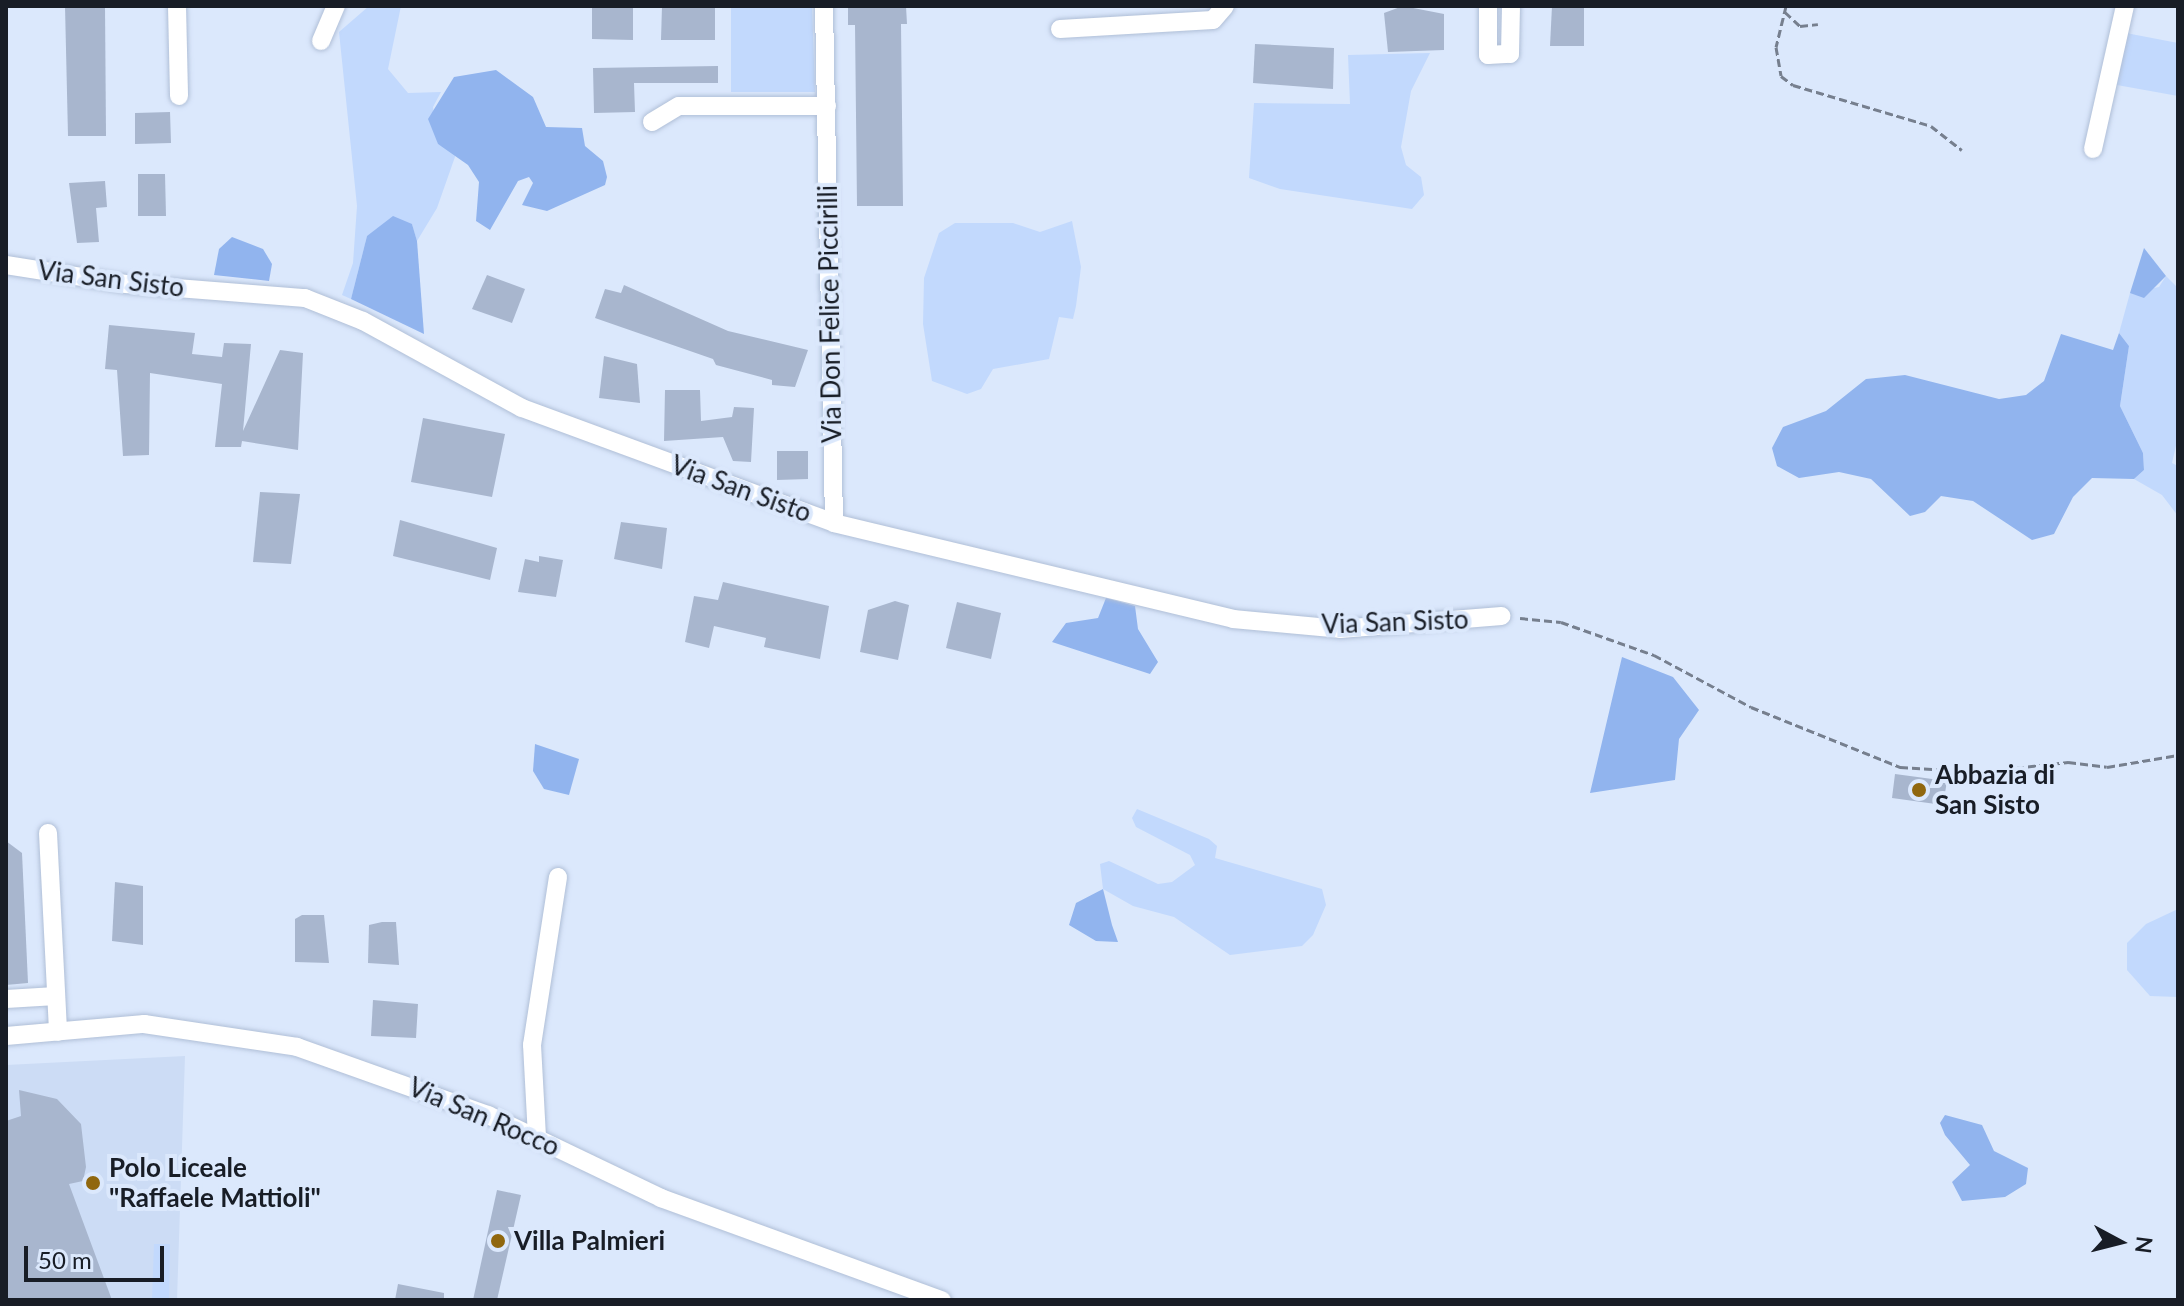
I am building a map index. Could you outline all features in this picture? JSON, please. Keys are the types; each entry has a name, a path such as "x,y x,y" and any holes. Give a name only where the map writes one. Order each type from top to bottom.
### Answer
{"street":[{"path":"177,6 179,96"},
{"path":"321,41 336,6"},
{"name":"Via Don Felice Piccirilli","path":"824,6 834,523"},
{"path":"1060,29 1213,20 1225,6"},
{"path":"1488,6 1488,55 1510,54 1511,6"},
{"path":"2093,149 2125,6"},
{"path":"652,122 679,106 827,106"},
{"name":"Via San Sisto","path":"6,265 126,284 305,298 363,321 522,408 834,523 1233,619 1340,629 1501,616"},
{"path":"48,833 58,1032"},
{"path":"537,1137 532,1045 558,877"},
{"path":"6,999 56,996"},
{"name":"Via San Rocco","path":"6,1036 144,1024 297,1047 376,1071 537,1137 661,1198 942,1300"}],"path":[{"path":"1786,6 1776,60 1793,85 1931,126 1962,150"},
{"path":"1785,12 1800,26 1818,24"},
{"path":"1501,616 1561,622 1654,655 1751,707 1900,767 1980,772 2068,762 2107,767 2178,755"}],"shaded area":[{"path":"369,6 401,6 388,69 408,93 441,92 433,107 438,144 456,154 437,208 417,241 412,224 367,236 351,299 342,295 353,263 357,206 339,32"},
{"path":"731,6 812,6 815,92 731,92"},
{"path":"2126,33 2178,43 2178,96 2117,85"},
{"path":"1430,53 1411,91 1401,147 1406,165 1421,177 1424,195 1412,209 1280,189 1249,178 1254,103 1350,104 1348,55"},
{"path":"496,70 533,97 546,127 582,128 585,146 603,161 607,177 605,185 547,211 522,205 533,183 529,177 518,181 490,230 476,221 479,182 468,165 438,144 428,119 454,77"},
{"path":"393,216 412,224 417,241 424,334 351,299 367,236"},
{"path":"1072,221 1081,267 1076,306 1073,319 1059,317 1049,359 993,369 981,389 967,394 932,381 923,324 924,278 939,233 955,223 1013,223 1040,232"},
{"path":"232,237 263,249 272,264 269,281 214,275 219,249"},
{"path":"2144,248 2166,276 2144,298 2130,293"},
{"path":"2166,276 2178,288 2178,437 2172,463 2178,466 2178,516 2162,495 2134,479 2144,470 2143,453 2120,406 2129,346 2119,333 2130,293 2159,287"},
{"path":"2119,333 2129,346 2120,406 2143,453 2144,470 2134,479 2092,478 2073,497 2054,534 2032,540 1973,501 1941,496 1925,512 1910,516 1871,479 1839,472 1799,478 1777,466 1772,448 1783,427 1826,411 1866,379 1905,375 1999,399 2026,395 2044,381 2061,334 2113,350"},
{"path":"1106,598 1135,606 1138,629 1158,662 1150,674 1052,642 1066,623 1098,618"},
{"path":"1622,657 1673,677 1699,710 1679,739 1675,780 1590,793"},
{"path":"535,744 579,759 569,795 544,789 533,771"},
{"path":"1137,809 1209,839 1217,846 1215,858 1322,889 1326,905 1313,935 1302,946 1230,955 1174,917 1133,906 1103,889 1100,864 1109,861 1158,884 1172,882 1195,865 1190,855 1136,827 1132,818"},
{"path":"1103,889 1118,942 1096,941 1069,925 1076,903"},
{"path":"2178,909 2178,997 2150,996 2127,970 2127,943 2146,924"},
{"name":"Polo Liceale \"Raffaele Mattioli\"","path":"185,1056 177,1300 6,1300 6,1065"},
{"path":"1945,1115 1982,1125 1994,1151 2028,1168 2026,1184 2005,1197 1962,1201 1952,1182 1970,1165 1945,1135 1940,1123"},
{"path":"154,1244 170,1244 169,1300 152,1300"}],"building":[{"path":"65,6 105,6 106,136 68,136"},
{"path":"592,6 633,6 633,40 592,39"},
{"path":"662,6 715,6 715,40 661,40"},
{"path":"848,6 906,6 907,24 901,24 903,206 857,206 855,25 848,25"},
{"path":"1403,6 1444,14 1444,50 1388,52 1384,13"},
{"path":"1552,6 1584,6 1584,46 1550,46"},
{"path":"1255,44 1334,48 1333,89 1253,83"},
{"path":"718,66 718,83 634,83 635,112 594,113 593,68"},
{"path":"170,112 171,143 135,144 135,113"},
{"path":"138,174 165,174 166,216 138,216"},
{"path":"105,181 107,207 96,208 99,242 77,243 69,183"},
{"path":"487,275 525,289 512,323 472,309"},
{"path":"624,285 728,331 808,350 795,387 772,385 772,380 716,365 713,359 595,318 605,289 621,293"},
{"path":"109,325 195,333 192,354 222,357 224,343 251,344 243,431 280,350 303,353 298,450 242,441 241,447 215,447 222,384 150,373 149,455 123,456 117,370 105,369"},
{"path":"604,356 637,364 640,403 599,398"},
{"path":"665,390 700,390 701,421 732,417 734,407 754,408 751,462 733,461 723,437 664,441"},
{"path":"423,418 505,434 492,497 411,482"},
{"path":"777,451 808,451 808,479 777,480"},
{"path":"260,492 300,494 291,564 253,562"},
{"path":"400,520 497,548 490,580 393,556"},
{"path":"621,522 667,528 662,569 614,559"},
{"path":"539,556 563,560 556,597 518,592 525,559 539,562"},
{"path":"723,582 829,606 820,659 764,647 766,638 714,626 709,648 685,642 694,596 718,600"},
{"path":"895,601 909,605 898,660 860,652 868,610"},
{"path":"957,602 1001,613 991,659 946,648"},
{"name":"Abbazia di San Sisto","path":"1895,774 1947,781 1943,805 1892,798"},
{"path":"6,841 22,853 28,983 6,985"},
{"path":"115,882 143,886 143,945 112,941"},
{"path":"302,915 324,915 329,963 295,962 295,919"},
{"path":"396,922 399,965 368,963 369,925"},
{"path":"373,1000 418,1004 416,1038 371,1036"},
{"path":"19,1090 57,1099 81,1124 86,1167 83,1181 69,1184 112,1300 6,1300 6,1121 21,1116"},
{"name":"Villa Palmieri","path":"497,1190 521,1195 497,1300 473,1300"},
{"name":"Villa Palmieri","path":"398,1284 444,1293 444,1300 395,1300"}],"place":[{"name":"Abbazia di San Sisto","path":"1919,790"},
{"name":"Polo Liceale \"Raffaele Mattioli\"","path":"93,1183"},
{"name":"Villa Palmieri","path":"498,1241"}]}
